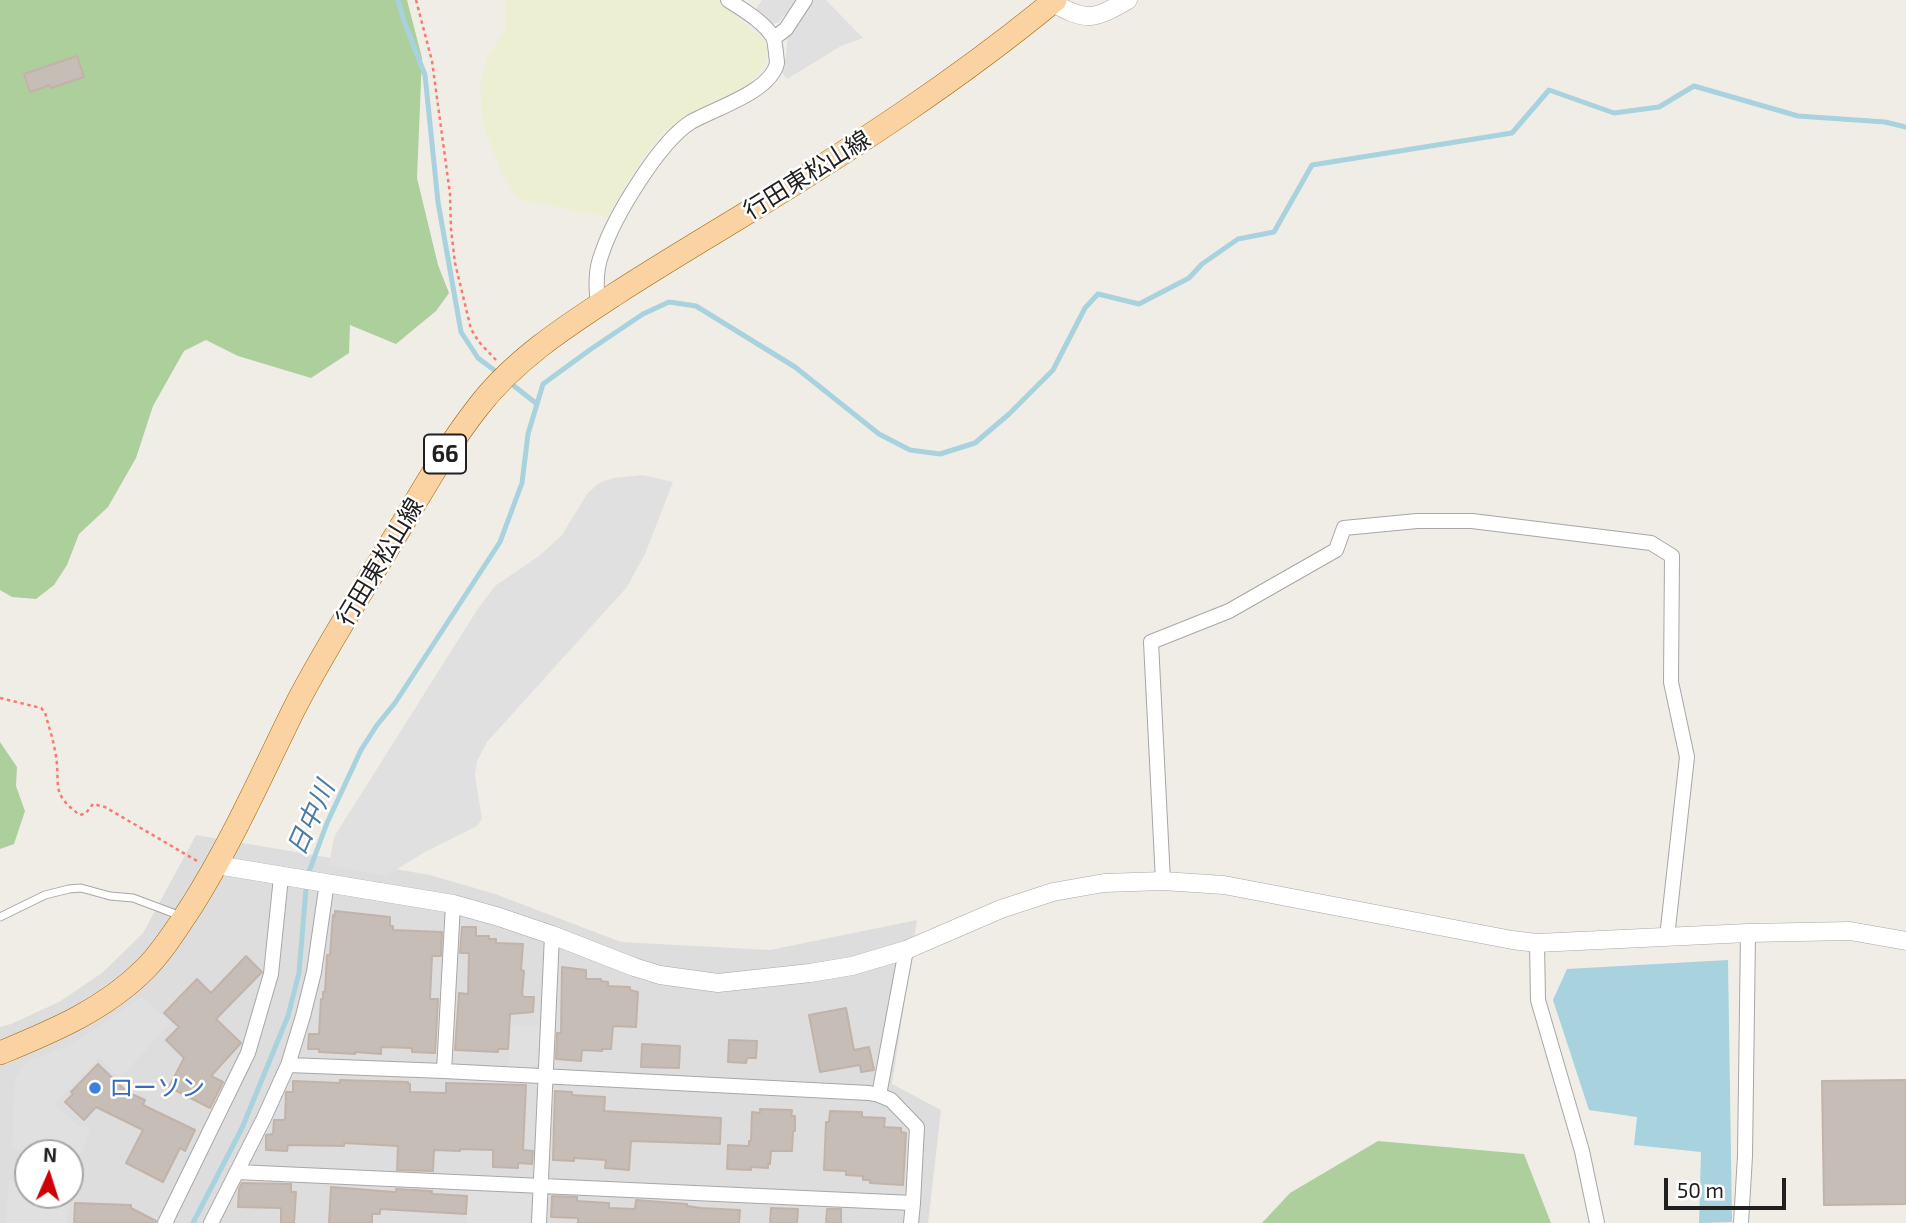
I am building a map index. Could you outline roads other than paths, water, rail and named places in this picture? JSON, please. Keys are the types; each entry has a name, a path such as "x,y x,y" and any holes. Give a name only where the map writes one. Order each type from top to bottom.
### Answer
{"main road":[{"name":"行田東松山線","path":"0,1053 94,1010 147,968 216,868 312,675 452,442 479,405 509,373 561,330 598,305 836,157 923,99 1054,1"}],"street":[{"path":"598,305 596,277 601,254 617,220 653,161 670,140 691,122 743,97 767,80 777,64 774,38 760,22 728,0"},
{"path":"774,38 786,29 805,0"},
{"path":"1054,1 1072,14 1095,16 1128,0"},
{"path":"1163,881 1151,642 1229,611 1336,550 1344,528 1417,521 1472,521 1651,542 1672,556 1671,682 1687,757 1667,937"},
{"path":"216,868 453,904 552,935 647,971 718,983 842,968 906,950 1001,909 1053,892 1104,883 1163,881 1224,885 1537,943 1850,931 1906,942"},
{"path":"165,1223 248,1053 271,974 281,877"},
{"path":"211,1223 288,1065 314,972 327,883"},
{"path":"444,1071 453,904"},
{"path":"1741,1223 1745,1156 1748,933"},
{"path":"539,1223 552,935"},
{"path":"1537,943 1538,1000 1583,1151 1597,1223"},
{"path":"879,1095 906,950"},
{"path":"288,1065 879,1095 891,1100 917,1127 911,1223"},
{"path":"237,1172 914,1203"}],"lane":[{"path":"0,917 45,895 81,888 133,898 184,918"}],"water":[{"path":"1728,960 1732,1222 1699,1223 1701,1152 1634,1145 1637,1117 1589,1110 1553,1000 1567,969"}],"waterway":[{"path":"398,0 425,75 438,202 461,332 478,358 498,373"},
{"name":"日中川","path":"193,1223 242,1128 288,1016 299,973 307,877 327,823 361,750 395,703 500,542 522,483 528,434 543,384 643,314 669,302 696,306 795,367 879,434 910,450 940,454 975,443 1053,370 1085,308 1098,294 1139,304 1189,278 1202,264 1238,239 1274,232 1312,165 1512,133 1549,90 1614,113 1659,107 1694,86 1798,116 1885,122 1906,127"},
{"path":"509,382 537,404"}],"place":[{"name":"ローソン","path":"95,1088"}]}
